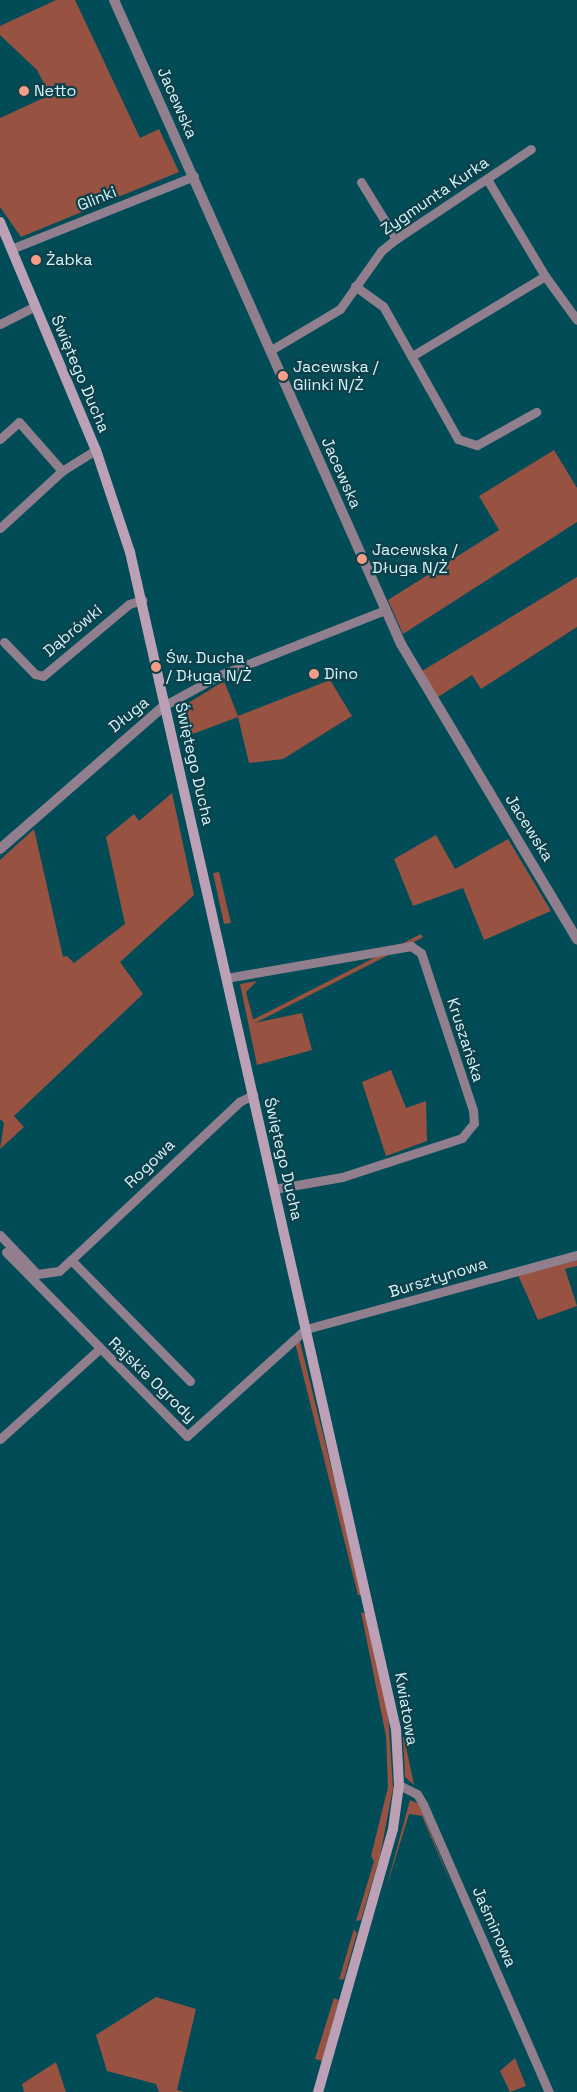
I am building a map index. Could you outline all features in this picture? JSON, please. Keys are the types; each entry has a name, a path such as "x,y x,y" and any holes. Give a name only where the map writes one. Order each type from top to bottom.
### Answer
{"main road":[{"name":"Świętego Ducha","path":"0,222 96,450 118,512 142,600 306,1329"},
{"name":"Kwiatowa","path":"306,1329 393,1710 399,1785 393,1828 318,2092"}],"street":[{"name":"Jacewska","path":"114,0 194,176 385,610 414,670 577,939"},
{"name":"Zygmunta Kurka","path":"271,350 340,309 381,251 396,239 531,149"},
{"name":"Glinki","path":"11,249 194,176"},
{"path":"487,180 545,276 577,320"},
{"path":"361,182 396,239"},
{"path":"412,356 545,276"},
{"path":"355,286 383,306 458,438 468,445 477,445 536,412"},
{"path":"0,324 35,306"},
{"path":"0,439 19,422 62,471"},
{"path":"0,528 62,471 96,450"},
{"name":"Dąbrówki","path":"4,642 35,674 43,676 129,604 142,600"},
{"name":"Długa","path":"0,849 165,705 220,675 385,610"},
{"name":"Kruszańska","path":"226,978 411,946 421,953 473,1110 474,1123 462,1138 342,1177 274,1189"},
{"name":"Rogowa","path":"0,1235 37,1274 59,1272 239,1102 253,1095"},
{"name":"Rajskie Ogrody","path":"6,1252 98,1350 187,1436 306,1329"},
{"name":"Bursztynowa","path":"306,1329 577,1254"},
{"path":"71,1260 190,1381"},
{"path":"0,1440 98,1350"},
{"name":"Jaśminowa","path":"399,1785 413,1791 423,1804 550,2092"}],"shaded area":[{"path":"56,0 75,0 140,138 159,129 179,172 21,237 0,207 0,118 50,95 37,70 0,35 0,26"},
{"path":"554,450 577,488 577,522 403,634 388,600 499,530 479,496"},
{"path":"577,577 577,627 481,689 472,675 438,697 422,671"},
{"path":"330,680 352,716 283,759 249,763 238,717 182,738 177,716 180,708 224,681 238,716"},
{"path":"172,793 194,895 120,962 143,994 14,1116 24,1127 0,1149 4,1123 0,1119 0,860 34,829 63,957 67,956 74,963 125,924 106,837 134,814 139,821"},
{"path":"436,835 455,869 508,839 551,911 484,940 463,888 413,906 394,859"},
{"path":"219,872 231,923 224,924 213,873"},
{"path":"421,934 423,938 254,1024 252,1020"},
{"path":"257,981 246,992 254,1023 302,1013 312,1050 257,1065 240,984"},
{"path":"391,1070 406,1108 426,1101 427,1141 386,1156 362,1082"},
{"path":"577,1260 577,1266 565,1269 577,1306 538,1320 518,1275"},
{"path":"299,1338 363,1594 358,1595 294,1339"},
{"path":"361,1612 367,1615 388,1713 393,1788 380,1856 361,1920 356,1921 374,1861 371,1856 388,1787 386,1736"},
{"path":"404,1737 414,1785 405,1777"},
{"path":"410,1800 419,1804 454,1891 422,1816 409,1814 385,1892"},
{"path":"354,1929 357,1933 344,1979 339,1980"},
{"path":"156,1997 196,2009 177,2090 184,2092 159,2092 156,2084 107,2071 96,2035"},
{"path":"334,1998 339,2000 322,2061 315,2059"},
{"path":"515,2058 526,2086 510,2092 500,2071"},
{"path":"56,2062 66,2092 24,2092 22,2084"}],"place":[{"name":"Netto","path":"24,91"},
{"name":"Żabka","path":"36,260"},
{"name":"Jacewska / Glinki N/Ż","path":"283,376"},
{"name":"Jacewska / Długa N/Ż","path":"362,559"},
{"name":"Św. Ducha / Długa N/Ż","path":"156,667"},
{"name":"Dino","path":"314,674"}]}
